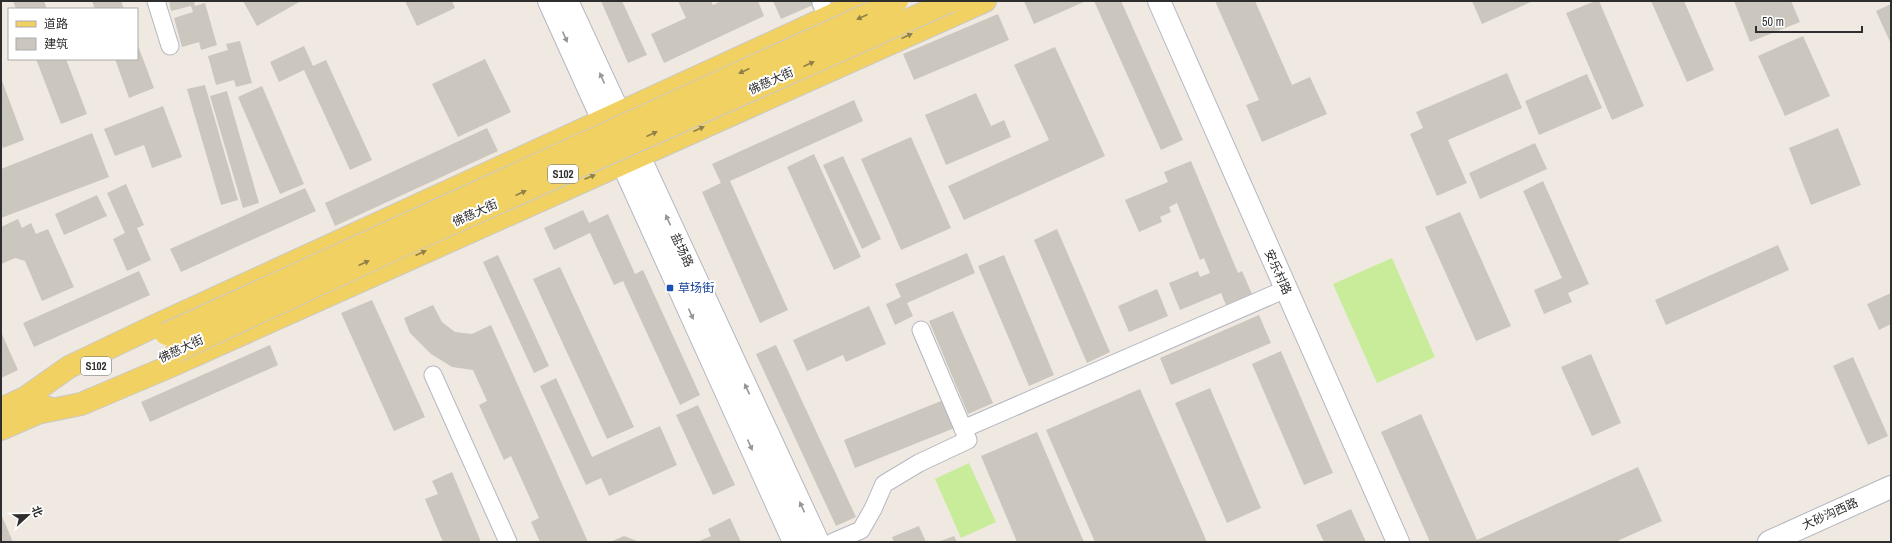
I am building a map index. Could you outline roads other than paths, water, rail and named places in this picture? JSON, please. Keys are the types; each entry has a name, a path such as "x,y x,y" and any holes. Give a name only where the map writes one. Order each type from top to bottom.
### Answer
{"main road":[{"name":"盐场路","path":"549,1 610,117 818,542"},
{"name":"盐场路","path":"567,1 610,117"},
{"path":"31,406 69,367 161,323 554,144 824,10 864,1"},
{"name":"佛慈大街","path":"1,429 31,406 171,343 897,1"},
{"name":"佛慈大街","path":"171,343 403,245 951,1"},
{"path":"31,406 81,404 173,365 985,1"},
{"name":"安乐村路","path":"1159,1 1398,542"},
{"name":"盐场路","path":"630,160 794,542"},
{"name":"佛慈大街","path":"1,409 31,406"},
{"name":"大砂沟西路","path":"1769,542 1891,487"}],"street":[{"path":"156,1 170,46"},
{"path":"963,429 1286,289"},
{"path":"833,542 861,530 873,510 884,484 919,463 968,440 921,330"},
{"path":"433,375 508,542"}],"place":[{"name":"草场街","path":"670,288"}]}
